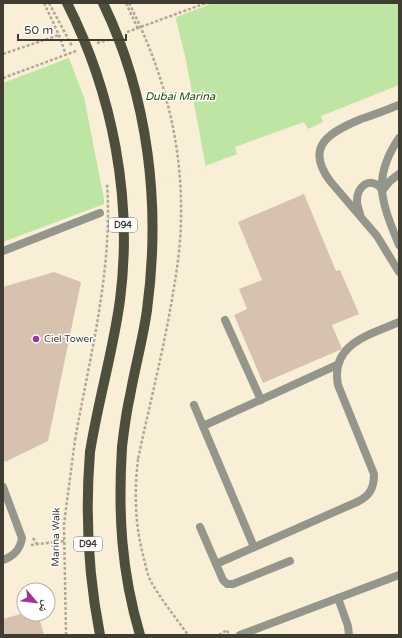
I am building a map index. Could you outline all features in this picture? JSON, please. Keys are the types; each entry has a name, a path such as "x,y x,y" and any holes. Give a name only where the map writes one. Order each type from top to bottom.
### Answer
{"main road":[{"name":"D94","path":"67,3 86,45 104,96 116,152 123,206 124,237 120,300 115,331 94,424 88,483 88,544 90,574 100,635"},
{"path":"102,3 120,42 138,99 149,158 153,210 153,248 147,309 130,395 122,447 121,505 123,554 129,594 140,635"}],"street":[{"path":"399,105 340,128 330,135 323,143 320,152 320,163 324,174 377,236 399,272"},
{"path":"399,138 387,158 383,169 381,189 383,203 399,245"},
{"path":"381,189 399,174"},
{"path":"361,217 357,201 359,191 362,186 366,183 372,182 376,183 381,189"},
{"path":"3,251 100,213"},
{"path":"225,320 260,400"},
{"path":"216,564 364,499 372,488 374,474 338,385 336,372 337,365 343,353 352,344 399,322"},
{"path":"203,426 337,365"},
{"path":"194,405 254,547"},
{"path":"3,487 22,538 16,554 3,560"},
{"path":"200,527 223,580 230,584 290,561"},
{"path":"240,635 399,575"},
{"path":"338,598 348,626 349,635"}],"path":[{"path":"44,3 59,35 66,55"},
{"path":"49,3 77,57"},
{"path":"126,3 138,28"},
{"path":"124,34 206,3"},
{"path":"3,54 59,35"},
{"path":"95,44 109,39"},
{"path":"3,78 80,50"},
{"name":"Marina Walk","path":"66,635 64,524 75,440 94,342 104,276 108,221 107,177"},
{"path":"138,459 136,477 136,513 138,531 146,567 152,584 188,635"},
{"path":"20,546 64,541"},
{"path":"219,635 227,630 229,635"}],"water":[{"name":"Dubai Marina","path":"213,3 399,3 399,85 321,116 323,122 308,129 304,122 235,147 237,154 3,242 3,83"}],"pier":[{"path":"175,15 186,60 206,168 104,206 104,199 84,97 68,56"}],"building":[{"path":"304,194 336,271 340,270 359,314 332,325 342,349 263,383 234,315 247,309 239,289 262,280 238,222"},
{"name":"Ciel Tower","path":"54,272 81,282 48,441 5,462 3,455 3,287"},
{"path":"16,615 16,622 40,622 44,635 3,635 3,619"}],"place":[{"name":"Ciel Tower","path":"36,339"}]}
